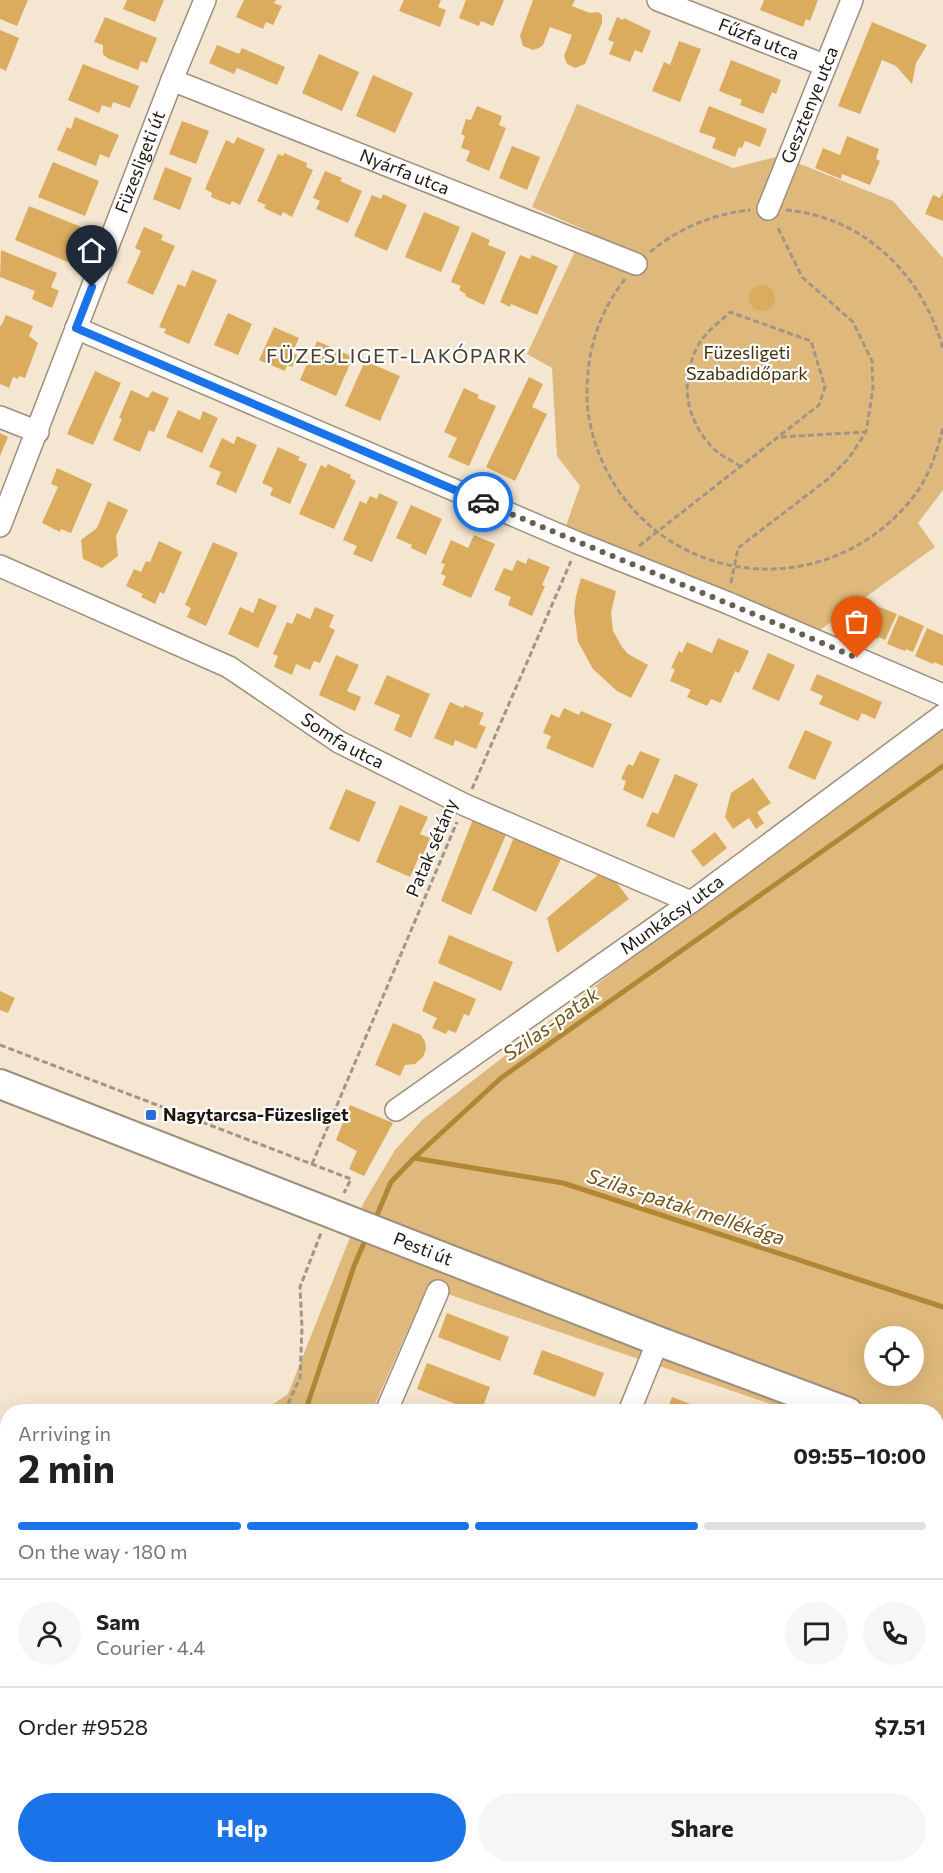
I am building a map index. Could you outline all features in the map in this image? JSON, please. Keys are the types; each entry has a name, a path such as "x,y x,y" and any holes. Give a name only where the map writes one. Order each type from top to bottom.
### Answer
{"main road":[{"name":"Pesti út","path":"0,1084 338,1219 398,1239 827,1404"}],"street":[{"name":"Füzesligeti út","path":"0,526 205,0"},
{"name":"Fűzfa utca","path":"658,0 824,64"},
{"name":"Gesztenye utca","path":"768,208 824,64 852,0"},
{"name":"Nyárfa utca","path":"172,80 636,264"},
{"path":"76,328 578,543 728,603 943,695"},
{"path":"0,417 38,432"},
{"name":"Somfa utca","path":"0,566 229,667 339,742 465,805 691,902"},
{"name":"Munkácsy utca","path":"396,1110 691,902 943,715"},
{"path":"389,1404 438,1291"},
{"path":"632,1404 658,1341"}],"path":[{"path":"728,603 738,548 828,479 849,458 866,432 873,389 872,361 854,322 802,277 768,208"},
{"path":"943,349 937,328 924,299 906,273 884,251 858,233 830,220 799,211 768,208 731,212 696,223 664,240 636,264 613,294 597,328 588,365 587,403 594,440 608,475 630,507 657,533 694,554 734,567 783,570 832,559 876,535 911,500 936,456 943,427"},
{"path":"657,533 779,438 819,405 825,387 811,341 730,312 701,340 691,362 686,392 692,420 714,450 741,467"},
{"path":"779,438 866,432"},
{"name":"Patak sétány","path":"312,1164 578,543"},
{"path":"0,1045 351,1179 338,1219 326,1222 300,1287 302,1328 300,1378 288,1404"}],"green space":[{"name":"Füzesligeti Szabadidőpark","path":"577,104 733,168 780,156 893,201 943,258 943,490 918,523 935,547 820,630 566,526 580,486 557,456 552,368 527,354 585,230 532,207"},
{"path":"943,716 943,1404 770,1404 427,1287 375,1404 274,1404 288,1394 364,1202 395,1150 422,1120"}],"building":[{"path":"0,0 28,0 17,26 0,19"},
{"path":"127,0 164,0 155,22 123,9"},
{"path":"244,0 276,0 274,3 282,6 273,25 266,22 263,29 236,17"},
{"path":"404,0 441,0 438,7 446,10 440,27 399,11"},
{"path":"466,0 504,0 493,26 481,21 479,26 459,18"},
{"path":"533,0 575,0 572,6 602,15 602,23 585,64 575,68 567,64 564,56 572,35 550,27 543,45 539,48 533,50 523,46 520,36"},
{"path":"764,0 818,0 810,21 806,19 803,27 760,10"},
{"path":"105,17 157,38 147,63 141,61 138,70 107,58 103,54 103,45 94,42"},
{"path":"617,17 651,31 642,53 635,50 630,62 609,54 614,42 608,40"},
{"path":"872,22 927,45 916,63 912,84 896,66 882,60 860,114 838,106"},
{"path":"0,30 19,38 6,71 0,68"},
{"path":"679,41 701,49 680,102 652,91 664,62 670,65"},
{"path":"217,45 239,54 242,48 285,67 277,85 237,68 234,74 209,63"},
{"path":"319,54 359,72 342,111 302,93"},
{"path":"731,60 781,80 776,94 772,92 763,114 740,105 742,100 719,91"},
{"path":"83,64 139,86 130,108 113,102 111,108 102,105 99,113 68,100"},
{"path":"373,75 413,93 395,133 356,116"},
{"path":"477,106 502,116 499,125 506,128 489,171 466,161 470,151 461,148 465,136 461,134 466,119 471,120"},
{"path":"709,106 767,129 760,147 745,141 742,148 739,147 735,157 712,148 716,138 699,132"},
{"path":"75,117 119,135 109,158 100,154 96,166 57,150 67,127 71,129"},
{"path":"182,121 209,131 196,164 169,154"},
{"path":"847,136 879,149 876,159 880,161 870,185 842,174 841,179 815,168 823,148 840,155"},
{"path":"237,137 265,149 240,205 232,201 230,205 211,197 212,193 205,189 226,140 234,144"},
{"path":"512,146 540,157 527,190 499,178"},
{"path":"284,153 307,163 306,167 313,170 292,217 283,212 281,216 264,208 266,205 257,201 278,154 283,156"},
{"path":"53,162 99,181 85,216 38,197"},
{"path":"165,167 192,178 180,210 153,199"},
{"path":"325,171 342,178 340,181 362,191 348,223 316,209 320,201 313,198"},
{"path":"943,192 943,221 925,214 933,195 940,198"},
{"path":"383,194 407,205 387,251 354,236 372,195 381,199"},
{"path":"29,206 84,228 70,263 15,240"},
{"path":"424,212 460,227 441,272 405,257"},
{"path":"144,227 163,235 161,240 175,246 153,295 127,283 141,251 135,248"},
{"path":"472,232 490,240 488,245 506,252 484,305 465,296 466,294 459,290 461,286 451,282"},
{"path":"1,250 57,273 51,287 59,291 52,308 32,299 35,291 0,277"},
{"path":"520,255 530,259 532,255 558,266 537,315 500,302"},
{"path":"192,270 217,280 189,344 164,333 166,329 159,327 178,284 185,287"},
{"path":"762,285 771,289 775,298 771,307 762,311 753,307 749,298 753,289"},
{"path":"228,313 252,324 238,355 214,345"},
{"path":"6,315 33,326 29,336 38,343 25,378 13,377 9,388 0,384 0,325"},
{"path":"274,327 299,338 292,353 297,355 292,367 287,365 285,371 259,360"},
{"path":"317,341 353,357 336,396 300,380"},
{"path":"365,361 400,376 380,421 345,406"},
{"path":"95,371 121,383 93,445 67,434"},
{"path":"529,377 543,384 532,407 547,414 515,481 486,467"},
{"path":"464,388 479,395 477,398 496,406 469,466 448,457 457,438 444,432"},
{"path":"131,390 148,398 152,391 169,398 154,432 149,430 140,452 113,440 122,419 119,418"},
{"path":"178,410 200,420 203,411 218,418 202,453 166,437"},
{"path":"0,433 8,437 0,456"},
{"path":"237,436 257,445 236,493 216,484 221,472 209,467 222,438 234,444"},
{"path":"278,447 300,457 298,460 307,464 290,504 270,495 273,488 262,483"},
{"path":"328,464 351,475 350,478 356,481 334,529 299,514 321,465 326,468"},
{"path":"57,468 92,484 71,533 61,529 60,532 42,523 58,487 51,484"},
{"path":"379,493 398,502 372,562 353,554 357,546 343,540 360,501 366,504 370,496 377,499"},
{"path":"108,501 128,510 116,536 118,556 102,568 83,559 81,540 97,528"},
{"path":"411,505 442,519 426,555 396,538"},
{"path":"474,535 495,544 471,598 442,585 446,576 441,574 445,564 441,563 451,540 468,548"},
{"path":"159,541 182,552 164,594 160,592 155,604 141,597 143,594 126,586 134,569 141,572 146,561 150,562"},
{"path":"213,542 238,553 206,626 187,617 191,608 185,605"},
{"path":"528,558 550,567 542,585 545,586 532,616 508,605 511,597 494,590 504,568 512,571 517,560 526,564"},
{"path":"581,578 616,591 611,613 613,631 628,654 648,665 631,698 617,691 593,669 578,642 574,611"},
{"path":"259,598 277,606 258,648 228,634 240,607 253,613"},
{"path":"872,604 897,614 885,640 860,632"},
{"path":"315,607 334,615 329,627 335,630 320,663 314,661 310,670 296,664 292,675 274,667 278,656 273,654 287,622 292,624 297,613 310,619"},
{"path":"899,615 924,626 913,652 887,644"},
{"path":"927,628 943,635 943,666 915,656"},
{"path":"718,638 749,651 739,673 735,671 721,703 711,699 707,706 687,697 691,690 670,681 675,669 671,668 679,651 682,653 687,642 712,653"},
{"path":"768,653 795,665 779,701 752,689"},
{"path":"336,655 359,665 347,691 361,697 355,711 319,695"},
{"path":"817,674 882,702 875,719 862,713 858,721 819,704 823,696 810,690"},
{"path":"387,675 430,694 411,738 394,730 400,715 374,704"},
{"path":"450,702 484,713 479,724 486,727 476,749 455,740 453,746 434,738"},
{"path":"564,708 579,715 581,711 612,724 593,768 546,748 551,736 543,733 551,714 559,718"},
{"path":"805,730 832,742 815,780 788,768"},
{"path":"640,751 660,759 643,799 623,790 626,781 621,779 628,764 633,766"},
{"path":"675,774 698,784 674,838 646,826 652,812 658,814"},
{"path":"753,778 771,803 757,812 764,823 756,829 749,818 733,829 725,817 731,793"},
{"path":"346,789 376,802 359,842 329,829"},
{"path":"400,805 428,817 420,834 430,838 421,860 418,859 410,877 376,862"},
{"path":"473,819 506,835 471,915 441,901"},
{"path":"715,832 727,848 703,867 691,851"},
{"path":"515,835 562,857 536,912 492,890"},
{"path":"598,875 616,882 629,899 557,953 547,918"},
{"path":"449,935 513,962 501,991 438,963"},
{"path":"434,981 476,999 469,1016 464,1014 456,1033 448,1030 446,1034 432,1028 437,1018 422,1011"},
{"path":"0,991 15,998 8,1013 0,1010"},
{"path":"393,1023 421,1035 426,1049 423,1057 415,1064 405,1065 400,1076 375,1065"},
{"path":"350,1105 393,1123 364,1176 349,1169 357,1151 336,1140"},
{"path":"447,1313 509,1337 500,1361 438,1337"},
{"path":"542,1350 604,1373 595,1397 533,1374"},
{"path":"427,1363 490,1387 484,1404 455,1404 417,1389"},
{"path":"672,1397 690,1404 669,1404"}],"waterway":[{"name":"Szilas-patak","path":"374,1222 391,1182 501,1078 943,766"},
{"name":"Szilas-patak mellékága","path":"414,1158 563,1183 943,1307"},
{"name":"Szilas-patak","path":"308,1404 354,1266 367,1236"}],"way so far":[{"path":"483,502 857,658"}],"place":[{"name":"Nagytarcsa-Füzesliget","path":"151,1115"}],"district":[{"name":"FÜZESLIGET-LAKÓPARK","path":"397,356"}],"route":[{"path":"92,287 76,328 483,502"}]}
